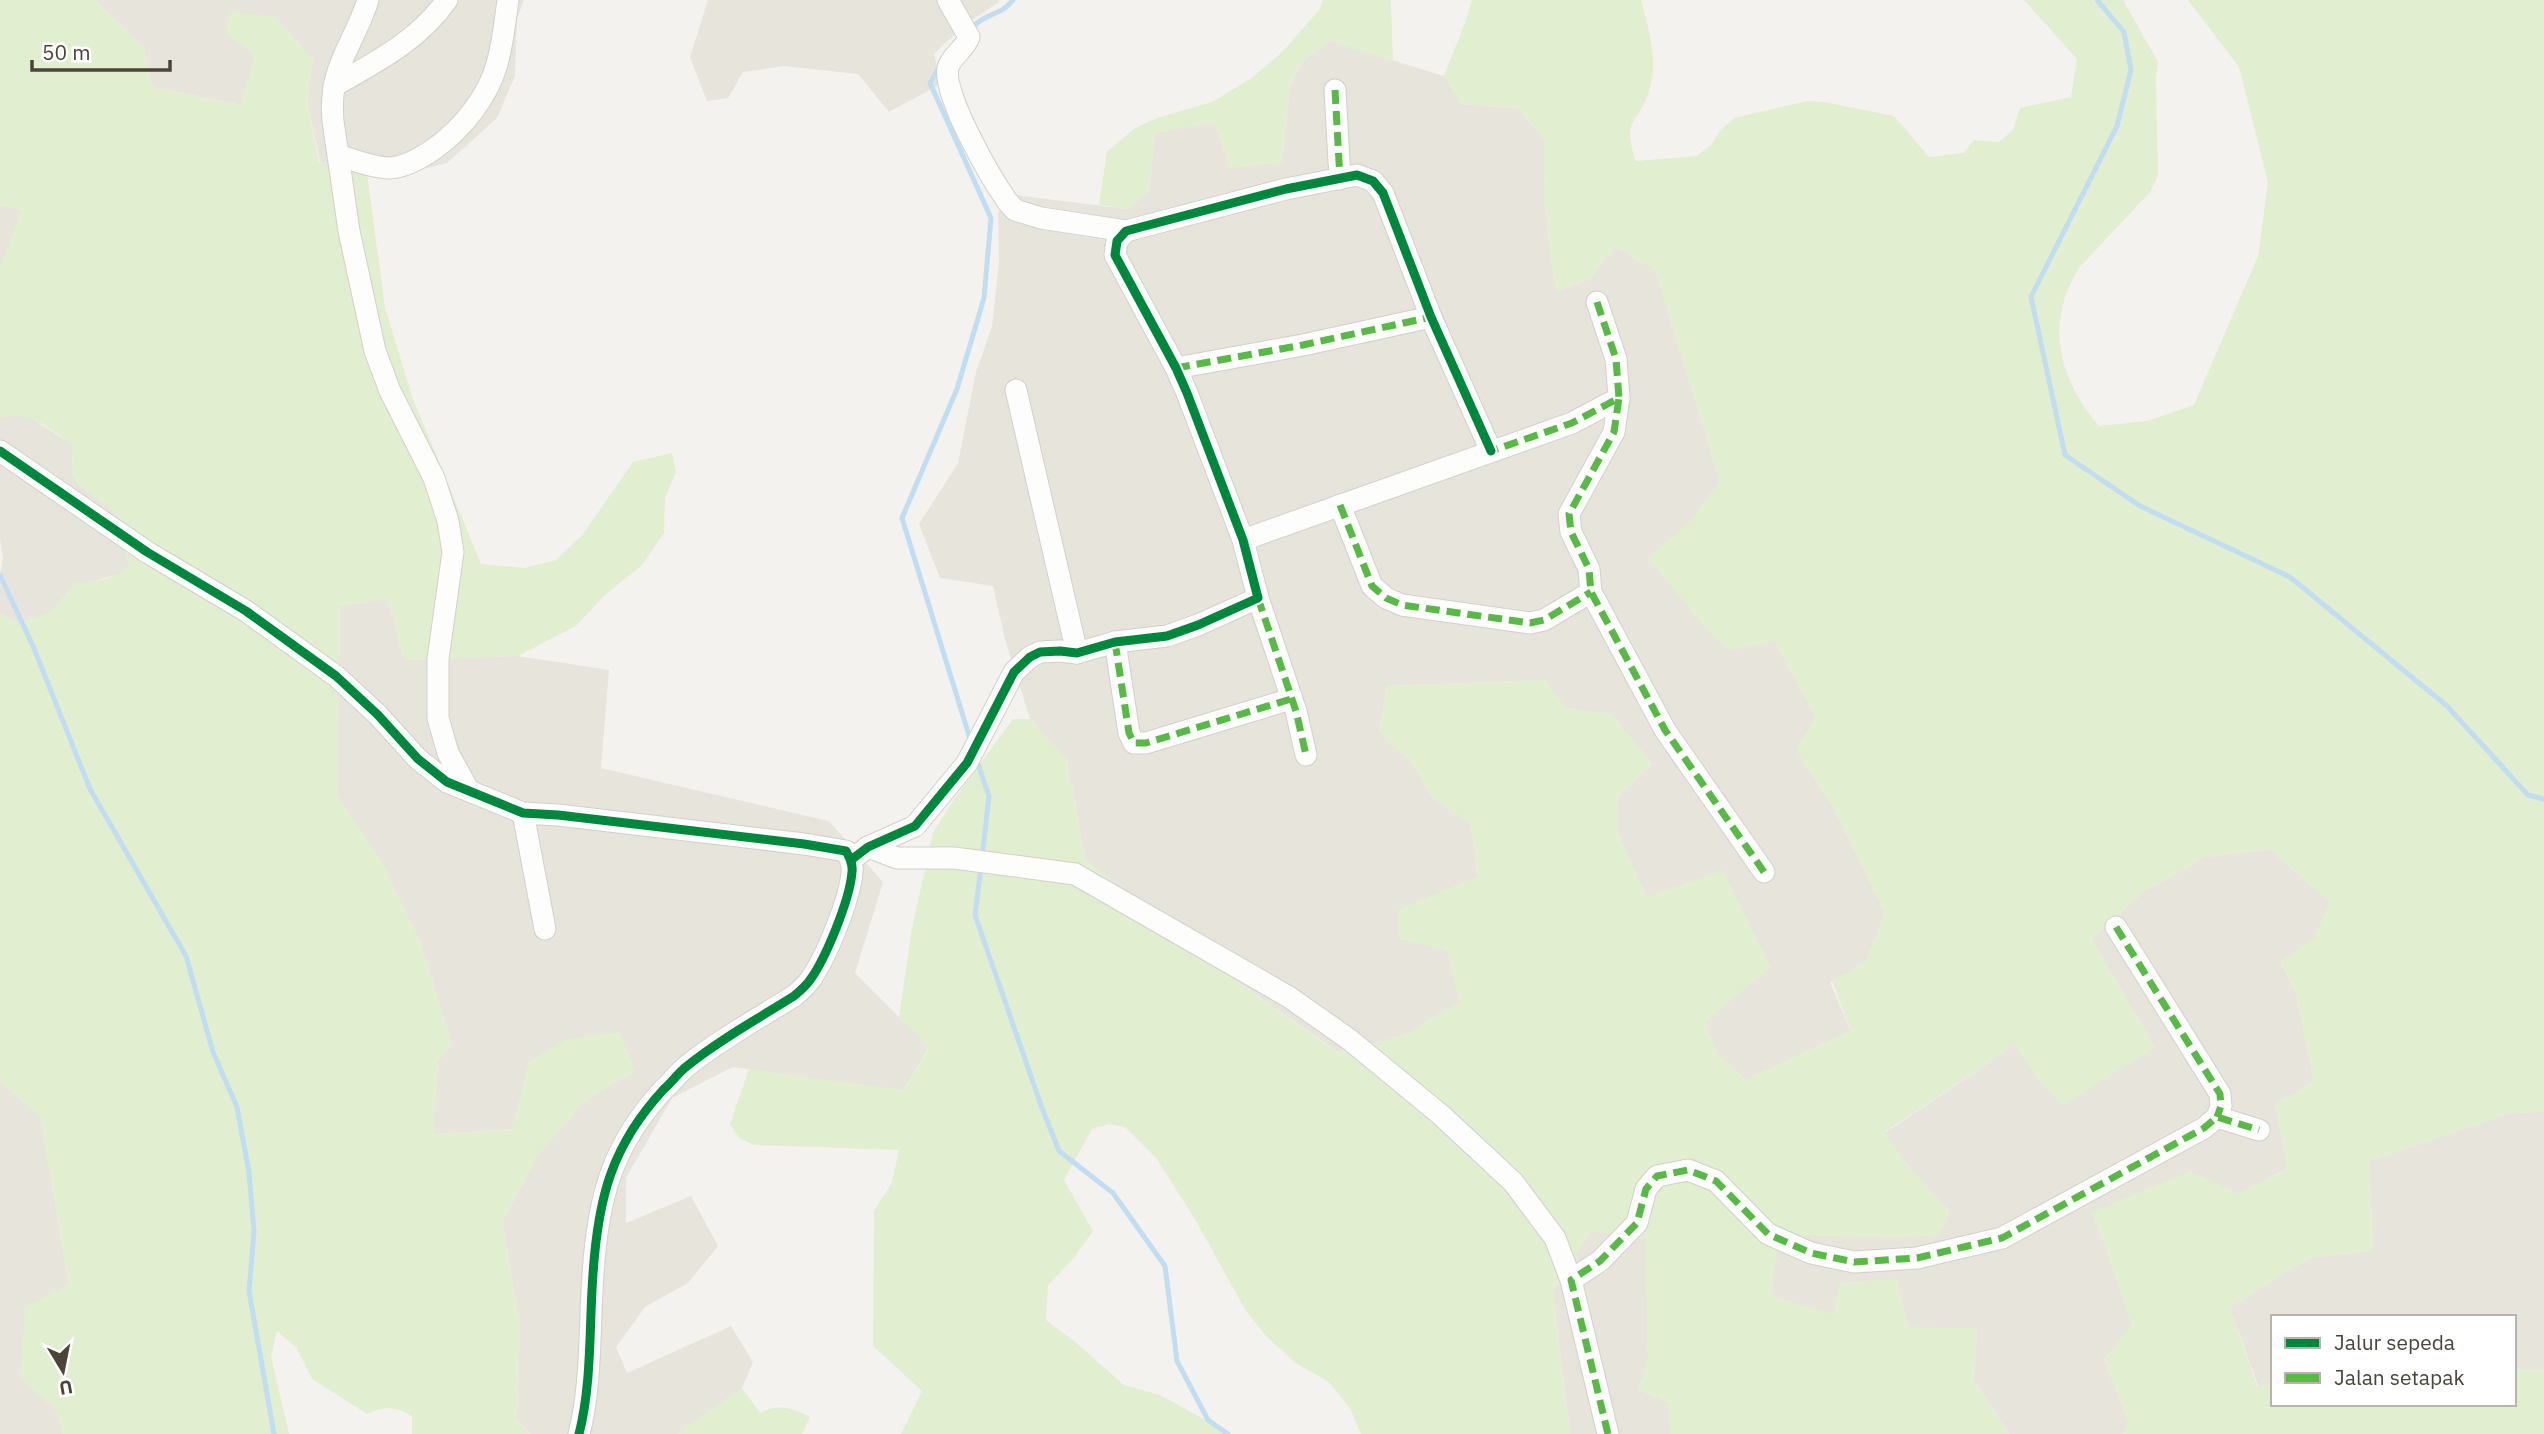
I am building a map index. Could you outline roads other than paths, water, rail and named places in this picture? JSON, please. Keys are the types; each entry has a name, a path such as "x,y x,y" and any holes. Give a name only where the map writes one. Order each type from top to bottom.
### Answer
{"street":[{"path":"368,0 339,63 331,104 349,231 375,351 390,391 434,478 448,521 453,552 438,659 438,718 448,753 469,791"},
{"path":"334,86 398,50 426,25 447,0"},
{"path":"338,155 374,166 391,168 409,164 446,141 466,120 487,90 497,65 508,0"},
{"path":"948,0 968,41 952,60 948,79 965,127 1007,201 1015,210 1041,218 1126,231 1286,189 1357,176 1373,181 1383,193 1431,317 1491,451"},
{"path":"1335,90 1340,179"},
{"path":"1126,231 1117,241 1115,256 1176,368 1243,540 1306,755"},
{"path":"1597,302 1616,359 1619,398 1614,432 1569,514 1571,532 1589,569 1591,592 1665,730 1764,872"},
{"path":"1176,368 1303,345 1431,317"},
{"path":"1017,390 1077,653"},
{"path":"1243,540 1572,423 1619,398"},
{"path":"0,451 147,552 246,611 336,676 378,715 418,759 447,782 523,813 558,815 846,851 851,860 852,872 834,935 809,982 794,996 686,1067 652,1102 625,1140 608,1176 598,1221 587,1380 579,1434"},
{"path":"1340,505 1372,586 1386,598 1402,605 1530,622 1544,620 1591,592"},
{"path":"851,860 868,848 915,826 967,763 1014,672 1021,664 1040,652 1077,653 1115,642 1167,636 1258,598"},
{"path":"1115,642 1129,733 1134,743 1146,743 1291,699"},
{"path":"523,813 545,929"},
{"path":"868,848 897,858 954,858 1075,874 1289,997 1350,1040 1441,1115 1513,1182 1555,1238 1571,1280 1608,1434"},
{"path":"1571,1280 1600,1261 1637,1223 1646,1189 1657,1175 1688,1170 1716,1181 1768,1234 1811,1252 1854,1262 1917,1258 2003,1238 2204,1128 2217,1117 2221,1106 2220,1094 2116,927"},
{"path":"2217,1117 2259,1130"}],"waterway":[{"path":"971,29 1013,0"},
{"path":"2097,0 2124,32 2131,70 2117,126 2031,297 2065,455 2140,506 2290,577 2447,706 2528,795 2544,799"},
{"path":"940,66 930,83 991,218 984,298 957,389 902,518 971,742"},
{"path":"0,575 33,646 90,789 186,956 213,1052 237,1107 249,1172 254,1231 249,1291 274,1434"},
{"path":"976,758 989,796 982,858"},
{"path":"981,867 975,915 1059,1151 1113,1193 1165,1266 1177,1361 1208,1420 1228,1434"}]}
